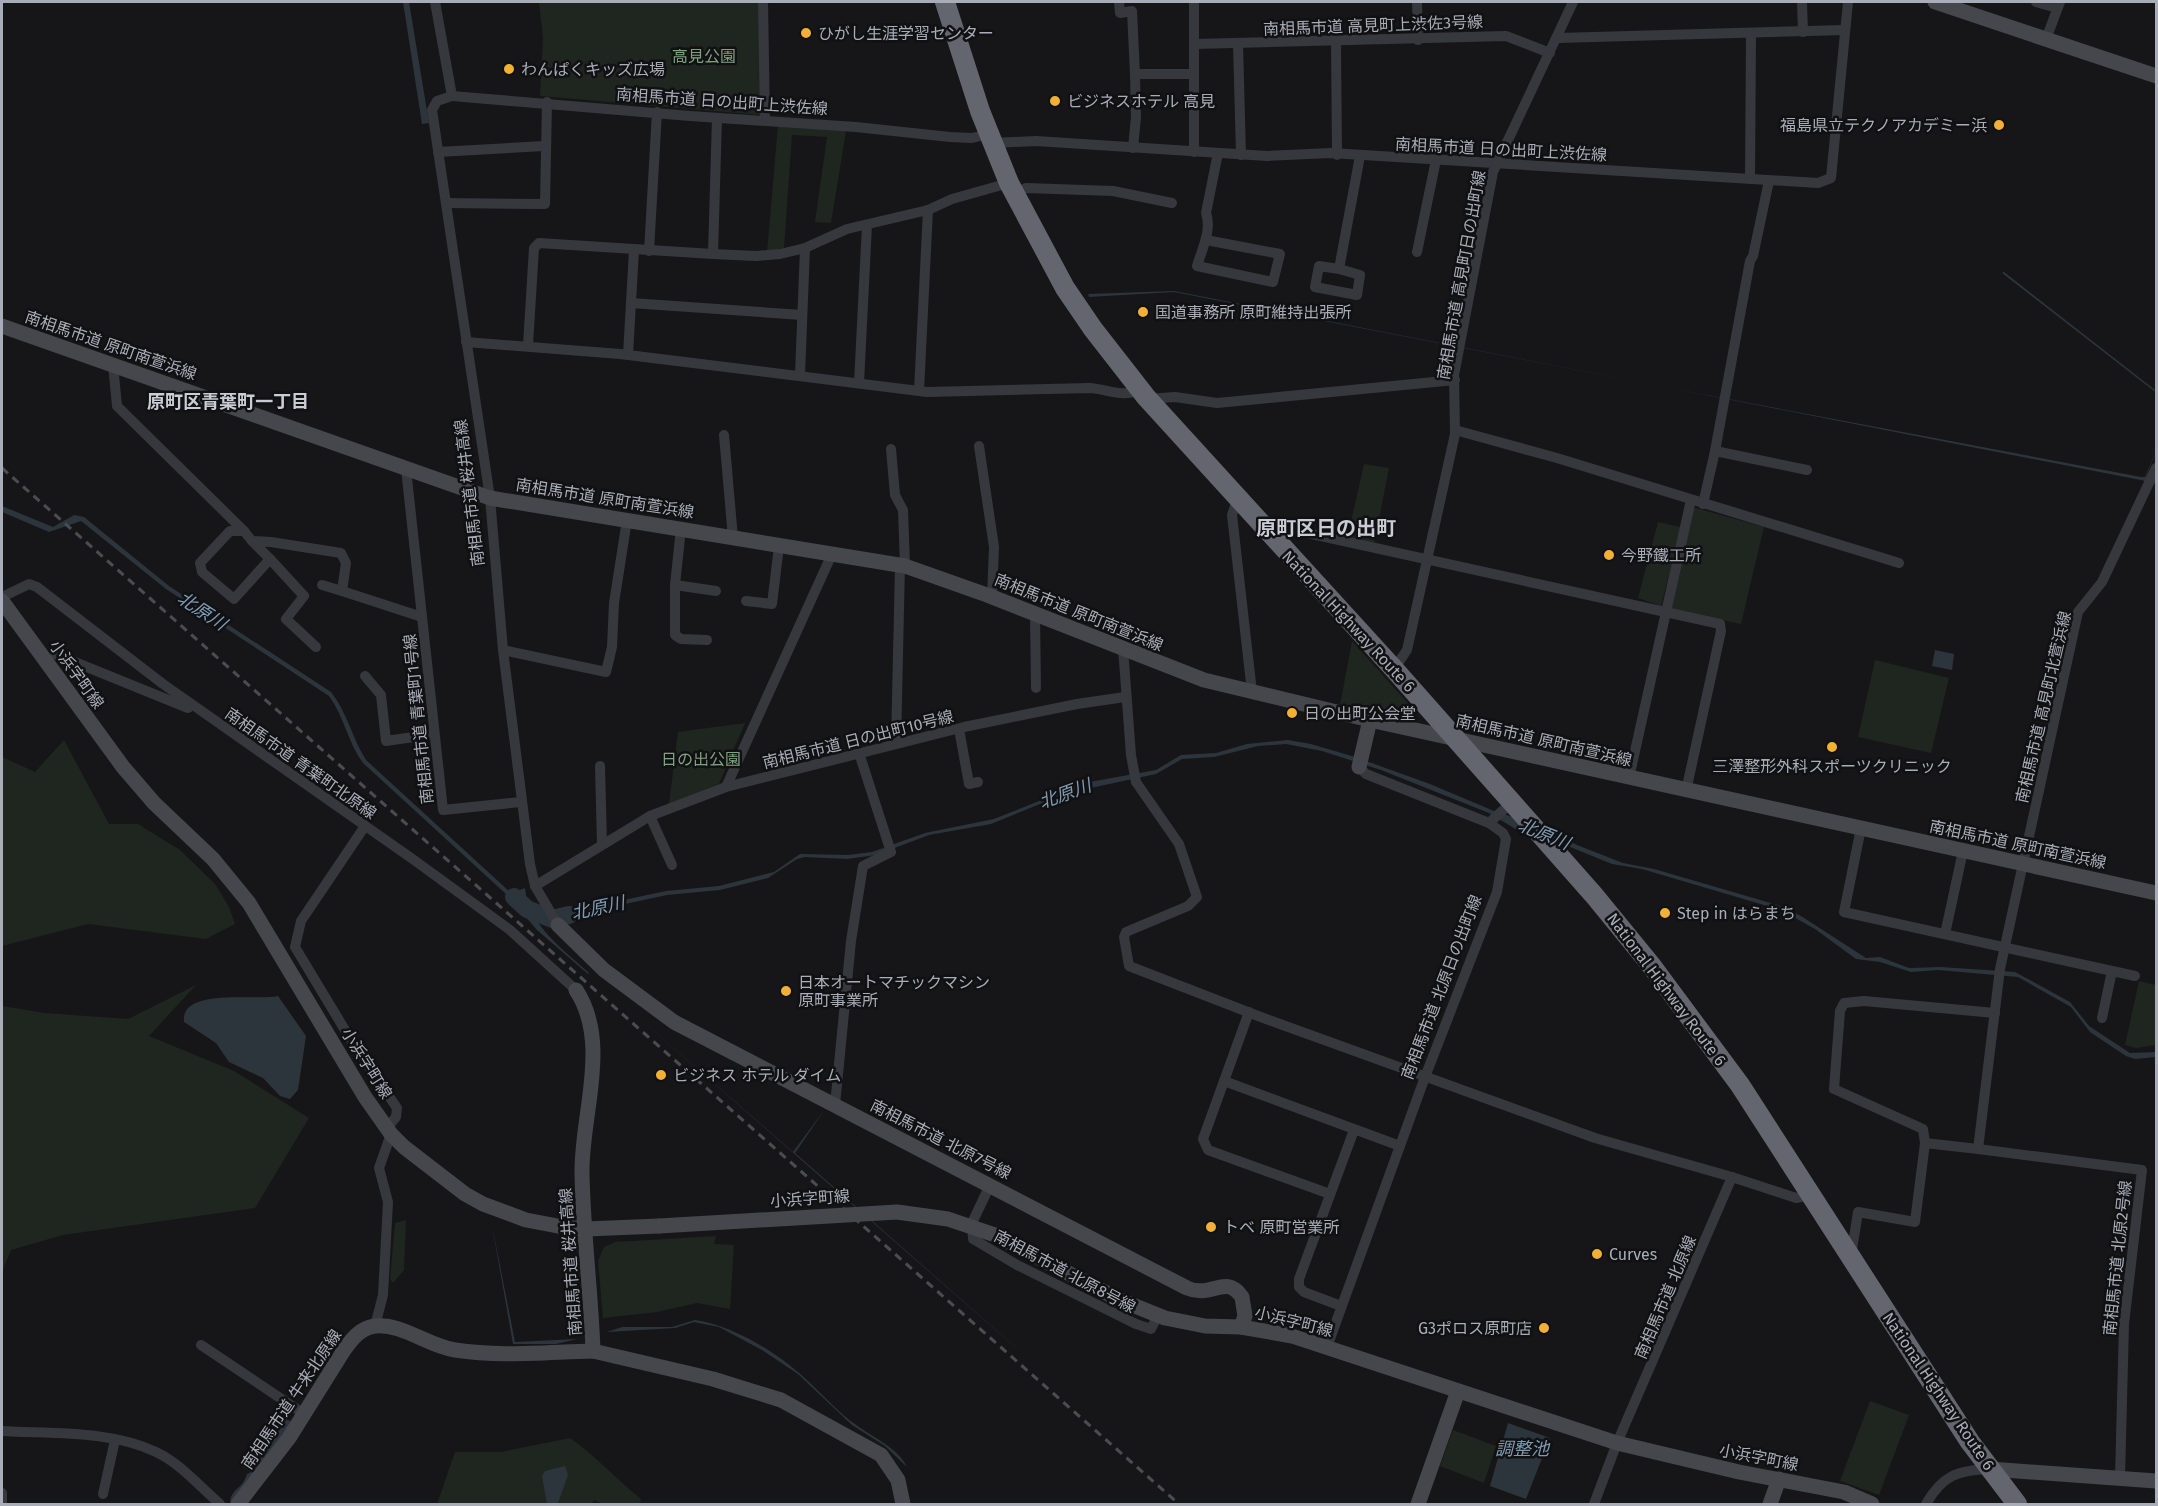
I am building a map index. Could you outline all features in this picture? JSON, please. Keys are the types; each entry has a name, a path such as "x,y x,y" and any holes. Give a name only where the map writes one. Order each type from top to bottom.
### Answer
{"highway":[{"name":"National Highway Route 6","path":"945,2 991,139 1011,188 1065,288 1093,329 1144,394 1237,500 1394,669 1454,738 1503,813 1550,846 1593,894 1679,1002 1740,1085 1970,1442 2017,1504"}],"street":[{"path":"435,2 452,96"},
{"path":"763,2 765,120"},
{"path":"1119,2 1120,13 1132,11 1136,117 1133,148"},
{"path":"1194,2 1194,152"},
{"path":"1417,2 1418,40"},
{"name":"南相馬市道 高見町日の出町線","path":"1394,669 1407,650 1455,430 1455,380 1496,164 1558,38 1573,2"},
{"path":"1802,2 1803,32"},
{"name":"南相馬市道 日の出町上渋佐線","path":"452,96 547,102 950,137 1241,155 1306,153 1818,183 1831,177 1848,2"},
{"path":"1935,2 2157,76"},
{"path":"2036,2 2058,5 2046,39"},
{"path":"1558,38 1845,30"},
{"path":"1750,179 1751,33"},
{"name":"南相馬市道 高見町上渋佐3号線","path":"1194,44 1506,36 1550,53"},
{"path":"1335,42 1337,155"},
{"path":"1238,44 1241,155"},
{"path":"1134,74 1194,74"},
{"name":"南相馬市道 桜井高線","path":"452,96 437,101 432,110 490,498 503,650 521,802 536,886 543,901 558,925 604,970"},
{"path":"446,203 545,204 544,146 547,102"},
{"path":"649,251 657,112"},
{"path":"713,255 717,118"},
{"path":"438,152 544,146"},
{"path":"1206,240 1280,254 1273,282 1197,266 1206,240 1209,221 1206,213 1218,153"},
{"path":"1339,269 1360,156"},
{"path":"1417,252 1436,160"},
{"path":"1703,504 1750,261 1754,256 1769,181"},
{"path":"528,345 534,248 539,243 756,256 805,248 848,229 928,210 952,199 1011,188 1113,192 1172,203"},
{"path":"919,391 928,210"},
{"path":"859,383 867,225"},
{"path":"800,375 805,248"},
{"path":"628,355 634,250"},
{"path":"631,303 802,315"},
{"name":"南相馬市道 原町南萱浜線","path":"2,326 490,498 902,565 992,597 1190,676 1370,720 1686,791 2157,893"},
{"path":"466,342 528,345 628,355 919,391 1103,388 1124,395 1144,394 1227,402 1455,380"},
{"path":"113,365 117,406 244,531 304,596 286,619 316,647"},
{"path":"1455,430 1557,458 1899,563"},
{"path":"724,435 733,537"},
{"path":"979,446 995,553 992,597"},
{"path":"891,449 895,495 903,510 896,744"},
{"path":"1715,451 1807,470"},
{"name":"南相馬市道 高見町北萱浜線","path":"1995,1013 2000,969 2078,612 2102,582 2157,468"},
{"name":"南相馬市道 青葉町1号線","path":"406,469 443,810 521,802"},
{"path":"1237,500 1232,515 1252,692"},
{"path":"1629,778 1691,500"},
{"path":"503,650 606,672 612,647 614,603 627,519"},
{"path":"681,528 675,585 675,635 681,639 707,640"},
{"path":"1269,535 1282,528 1720,624 1721,632 1686,791"},
{"path":"244,531 230,531 200,563 201,572 234,599 270,559"},
{"path":"252,541 341,553 346,562 342,591"},
{"path":"746,602 772,604 779,546"},
{"path":"726,787 832,554"},
{"name":"南相馬市道 青葉町北原線","path":"2,599 29,584 37,587 201,711 510,930 576,990"},
{"name":"南相馬市道 青葉町1号線","path":"322,585 422,617"},
{"path":"675,585 716,591"},
{"name":"小浜字町線","path":"2,599 123,767 154,803 213,859 249,903 365,1097 389,1131 447,1183 483,1204 526,1220 586,1229 897,1212 948,1219 995,1235 1120,1300 1158,1315 1205,1326 1241,1327 1292,1336 1617,1443 1844,1492 1872,1504"},
{"path":"1035,614 1036,688"},
{"path":"1123,648 1125,698 1136,782 1179,844 1197,897 1188,906 1126,932 1124,937 1129,966 1595,1138 1732,1177 1796,1198 1810,1195"},
{"path":"55,654 201,711"},
{"path":"365,676 381,695 386,741 434,735"},
{"name":"南相馬市道 日の出町10号線","path":"536,886 650,816 726,787 959,729 1077,704 1125,698"},
{"path":"1370,720 1360,760 1366,774 1431,798 1503,813"},
{"path":"959,729 969,784 978,782"},
{"path":"835,1105 851,941 862,866 890,848 859,753"},
{"path":"600,766 602,844"},
{"name":"南相馬市道 北原日の出町線","path":"1327,1347 1425,1077 1497,892 1506,839 1503,832 1503,813"},
{"path":"650,816 672,866"},
{"path":"365,826 301,921 295,941 297,951 318,982 354,1045 397,1108 379,1168 388,1202 383,1294 375,1326 391,1327 435,1345 464,1351 593,1351"},
{"path":"1861,828 1844,912 2135,976"},
{"path":"1945,934 1963,851"},
{"path":"281,955 297,951"},
{"name":"南相馬市道 北原7号線","path":"604,970 674,1022 1195,1292 1209,1292 1224,1286 1232,1287 1242,1297 1245,1316 1241,1327"},
{"path":"2102,1018 2112,970"},
{"name":"南相馬市道 桜井高線","path":"576,990 586,1007 592,1051 582,1156 593,1351 713,1379 781,1400 881,1455 898,1480 903,1504"},
{"path":"1851,1257 1858,1212 1915,1222 1925,1143 1923,1129 1833,1089 1840,1011 1844,1003 1864,1001 1995,1013 1978,1149 1925,1143"},
{"path":"1249,1012 1203,1139 1208,1150 1330,1194"},
{"path":"1224,1081 1400,1146"},
{"path":"1341,1306 1304,1292 1299,1287 1299,1279 1354,1130"},
{"name":"南相馬市道 北原2号線","path":"1978,1149 2142,1170 2124,1324 2120,1478"},
{"name":"南相馬市道 北原線","path":"1594,1504 1617,1443 1732,1177"},
{"name":"南相馬市道 北原8号線","path":"990,1185 972,1222 973,1239 1017,1265 1136,1324 1151,1329 1158,1315"},
{"name":"南相馬市道 牛来北原線","path":"238,1504 277,1456 353,1338 367,1328 375,1326"},
{"path":"201,1345 304,1414"},
{"path":"1418,1504 1458,1391"},
{"path":"2,1431 115,1440 158,1452 220,1504"},
{"path":"103,1494 115,1440"},
{"path":"1926,1504 1935,1488 1947,1478 1975,1470 1990,1469 2157,1480"},
{"path":"1770,1504 1779,1479"},
{"path":"2,1493 2,1504"}],"green space":[{"name":"高見公園","path":"539,2 762,2 761,115 540,96 543,38"},
{"path":"778,125 846,131 831,223 815,222 827,137 792,135 784,248 767,252"},
{"path":"1364,464 1389,468 1374,545 1347,539"},
{"path":"1692,507 1764,527 1741,624 1669,609"},
{"path":"1658,522 1681,527 1661,606 1638,598"},
{"path":"1352,641 1415,711 1412,722 1340,705"},
{"path":"1875,660 1949,678 1931,753 1858,737"},
{"name":"日の出公園","path":"745,723 719,784 669,804 678,732"},
{"path":"64,740 109,824 138,824 180,850 215,884 229,907 235,924 206,939 88,924 2,946 2,757 35,772"},
{"path":"2139,981 2156,985 2156,1045 2136,1048 2125,1045"},
{"path":"196,985 149,1036 234,1071 309,1118 255,1208 63,1235 11,1250 2,1272 2,1006 45,1013 128,1019"},
{"path":"406,1220 404,1270 393,1283 390,1279 395,1223"},
{"path":"716,1236 714,1244 734,1245 730,1309 697,1303 657,1312 603,1318 598,1261 604,1247 615,1242"},
{"path":"1870,1401 1909,1415 1879,1495 1840,1481"},
{"path":"1453,1430 1496,1446 1484,1483 1440,1466"},
{"path":"570,1438 641,1499 640,1504 603,1504 594,1500 592,1504 437,1504 455,1452 501,1452"}],"water":[{"path":"403,2 409,2 429,123 422,124"},
{"path":"2004,272 2155,390 2002,273"},
{"path":"1174,291 1665,387 1174,292 1089,297 1088,294"},
{"path":"1670,388 2141,477 2145,477 2156,451 2146,477 2156,479 2156,483"},
{"path":"2,506 53,527 74,515 84,517 169,586 331,692 366,760 511,893 525,888 533,914 540,925 589,973 537,930 507,895 363,763 329,696 166,589 81,521 49,532 2,512"},
{"path":"1935,650 1954,654 1952,670 1932,666"},
{"path":"1288,740 1355,757 1430,784 1494,811 1546,828 1577,845 1623,863 1654,869 1781,906 1801,916 1866,958 1880,957 1909,968 1941,967 2015,972 2070,1002 2089,1026 2130,1053 2156,1052 2156,1057 2135,1059 2126,1056 2090,1032 2071,1007 2018,977 1938,970 1911,972 1880,962 1856,959 1815,929 1781,910 1642,869 1612,864 1558,842 1522,833 1489,813 1381,770 1322,751 1286,744 1258,746 1214,757 1182,759 1156,774 1067,793 991,824 929,835 876,855 847,859 805,857 797,859 768,878 720,890 667,895 574,915 563,921 558,914 666,891 719,886 774,872 800,854 848,855 872,852 925,833 994,819 1084,783 1156,770 1181,755 1216,753 1247,744"},
{"path":"599,983 793,1152 825,1109 795,1153 1021,1352"},
{"path":"278,996 306,1036 298,1090 290,1099 280,1096 263,1078 229,1062 216,1043 184,1022 186,1011 194,1004 206,1000"},
{"path":"492,1225 515,1342 577,1339 556,1344 513,1344"},
{"path":"695,1320 726,1328 772,1353 799,1373 849,1420 891,1448 907,1467 885,1446 852,1425 798,1374 762,1350 719,1327 694,1322 675,1328 607,1332 622,1327 672,1327"},
{"path":"274,1414 292,1422 232,1503 230,1501 233,1493 251,1472 240,1465 240,1462 268,1419"},
{"name":"調整池","path":"1508,1423 1550,1438 1526,1499 1490,1486"},
{"path":"565,1466 568,1475 558,1503 547,1504 542,1476 545,1471"}],"waterway":[{"name":"北原川","path":"514,897 527,909 552,919 569,915"}],"railway":[{"path":"2,468 1179,1504"}],"place":[{"name":"ひがし生涯学習センター","path":"806,33"},
{"name":"わんぱくキッズ広場","path":"509,69"},
{"name":"ビジネスホテル 高見","path":"1055,101"},
{"name":"福島県立テクノアカデミー浜","path":"1999,125"},
{"name":"国道事務所 原町維持出張所","path":"1143,312"},
{"name":"今野鐵工所","path":"1609,555"},
{"name":"日の出町公会堂","path":"1292,713"},
{"name":"三澤整形外科スポーツクリニック","path":"1832,747"},
{"name":"Step in はらまち","path":"1665,913"},
{"name":"日本オートマチックマシン 原町事業所","path":"786,991"},
{"name":"ビジネス ホテル ダイム","path":"661,1075"},
{"name":"トベ 原町営業所","path":"1211,1227"},
{"name":"Curves","path":"1597,1254"},
{"name":"G3ポロス原町店","path":"1544,1328"}],"district":[{"name":"原町区青葉町一丁目","path":"228,402"},
{"name":"原町区日の出町","path":"1326,528"}]}
